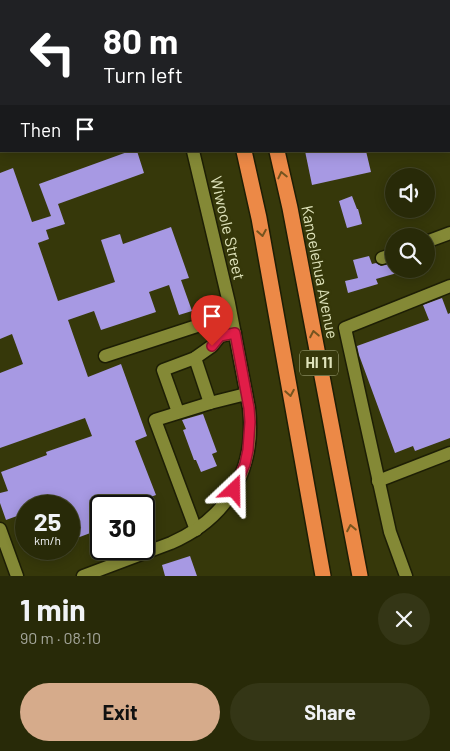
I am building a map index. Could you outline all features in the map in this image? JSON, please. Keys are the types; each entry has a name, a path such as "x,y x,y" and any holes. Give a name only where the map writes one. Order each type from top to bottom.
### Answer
{"highway":[{"name":"HI 11","path":"244,152 259,218 323,576"},
{"name":"Kanoelehua Avenue","path":"277,152 290,208 360,576"}],"street":[{"name":"Wiwoole Street","path":"83,576 184,538 212,517 226,501 234,490 243,470 250,436 246,394 229,303 193,152"},
{"path":"435,239 450,233"},
{"path":"406,576 390,532 345,328 450,286"},
{"path":"105,356 206,324 220,336"},
{"path":"178,412 163,370 195,358 212,346 220,336 235,333"},
{"path":"195,358 210,402"},
{"path":"196,530 155,420 210,402 246,394"},
{"path":"378,481 450,453"},
{"path":"0,529 17,576"}],"building":[{"path":"127,152 137,152 144,173 58,204 65,224 46,230 49,239 38,243 58,301 115,282 101,240 120,234 123,244 171,227 189,278 181,280 192,311 179,315 169,285 149,292 156,312 101,330 94,311 68,320 88,377 121,364 147,436 135,441 156,495 90,495 90,533 80,537 80,495 15,495 15,517 6,520 0,503 0,493 8,491 1,472 47,455 46,452 92,436 85,418 0,448 0,373 23,364 12,334 0,339 0,173 13,168 32,222 51,216 39,184"},
{"path":"305,152 366,152 371,172 312,185"},
{"path":"352,196 362,224 347,228 339,201"},
{"path":"369,256 372,264 385,265 385,276 376,279 378,284 348,293 345,281 358,278 353,260"},
{"path":"442,298 448,314 450,313 450,438 415,451 413,446 395,453 357,346 429,320 423,305"},
{"path":"203,414 217,452 212,454 217,466 201,472 196,460 194,460 183,430 186,429 182,420"},
{"path":"190,556 197,576 165,576 162,565"}],"route":[{"path":"212,346 220,336 235,333 249,408 250,436 248,450 245,464 234,490"}]}
